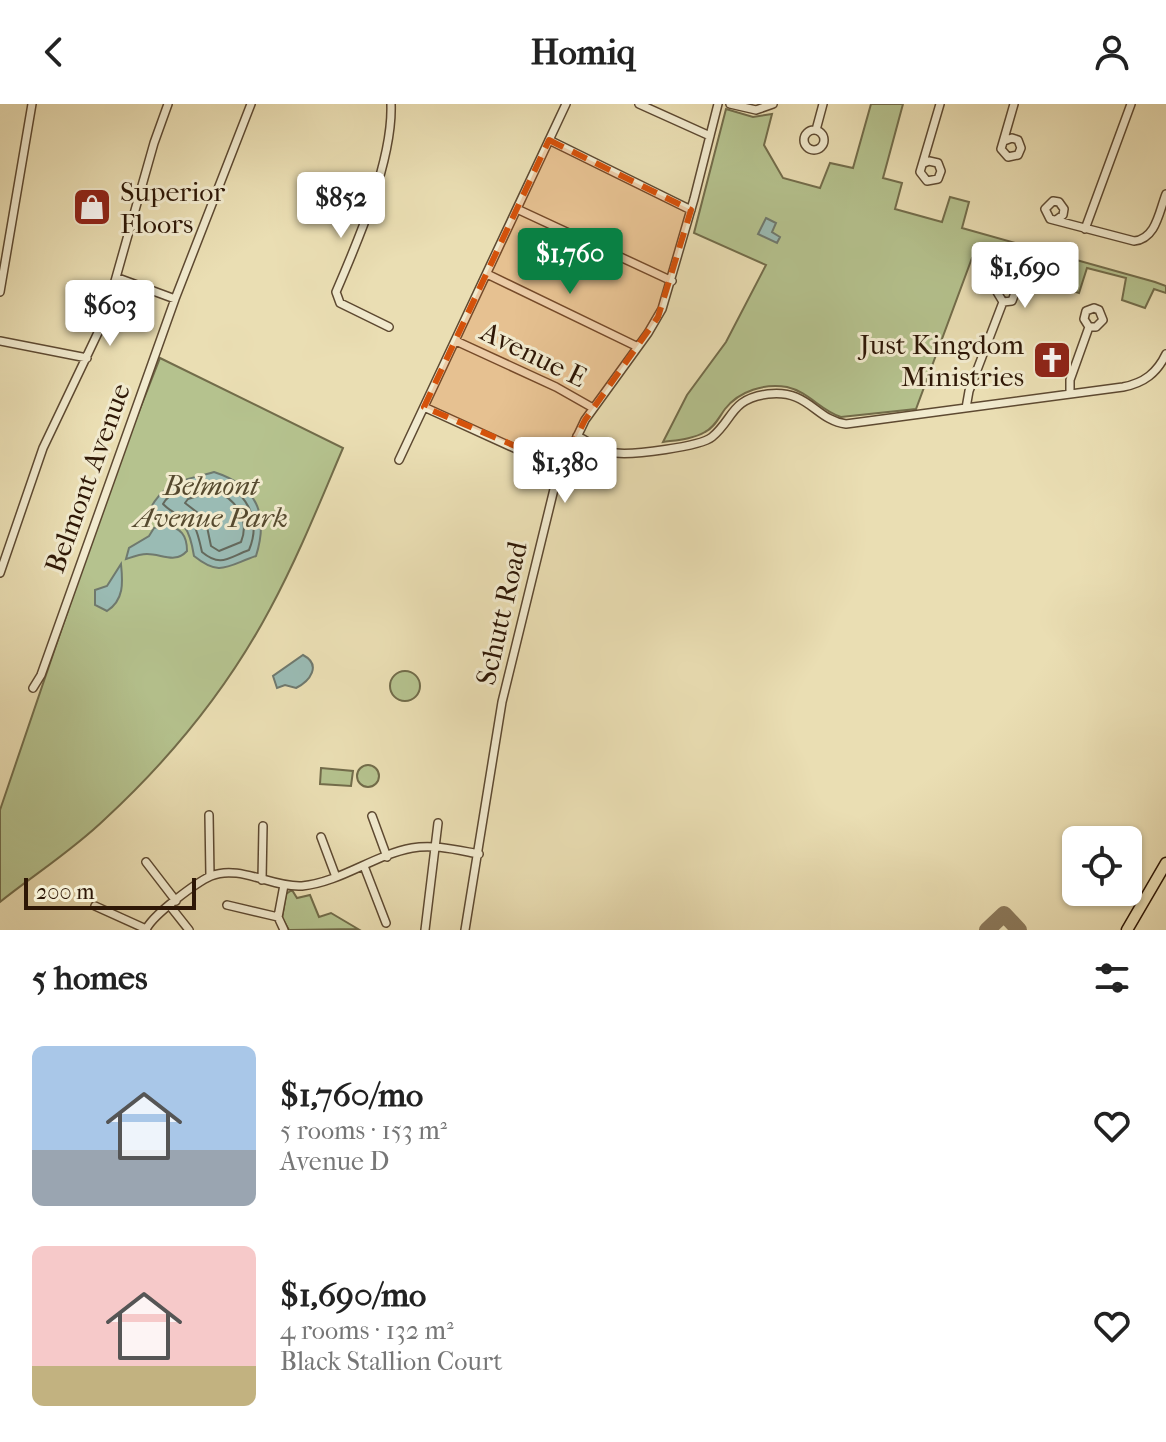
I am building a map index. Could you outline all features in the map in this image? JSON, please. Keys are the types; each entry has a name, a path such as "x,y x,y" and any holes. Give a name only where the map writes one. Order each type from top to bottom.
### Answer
{"highway":[{"path":"1127,930 1166,863"}],"street":[{"path":"0,292 32,104"},
{"path":"0,573 43,448 104,320 168,104"},
{"name":"Belmont Avenue","path":"33,688 41,675 175,299 251,104"},
{"path":"389,327 340,303 336,292 364,227 388,140 391,104"},
{"path":"399,460 566,104"},
{"path":"639,104 710,136"},
{"name":"Schutt Road","path":"465,930 502,702 547,512 562,466 577,436 593,408 658,317 672,281 718,104"},
{"path":"730,104 756,110 773,104"},
{"path":"816,130 823,104"},
{"path":"924,163 940,104"},
{"path":"1004,141 1014,104"},
{"path":"1085,229 1131,104"},
{"path":"549,140 691,210"},
{"path":"1056,220 1134,241 1142,240 1152,232 1166,194"},
{"path":"517,209 672,281"},
{"path":"487,274 638,347"},
{"path":"118,278 175,299"},
{"path":"966,408 969,391 1003,302"},
{"path":"1070,394 1070,380 1089,327"},
{"path":"0,341 87,358"},
{"name":"Avenue E","path":"456,341 556,387 593,408"},
{"path":"577,436 606,451 620,454 698,444 713,437 739,405 754,397 771,394 798,397 842,424 1070,394 1139,383 1153,374 1166,354"},
{"path":"424,407 525,453 562,466"},
{"path":"209,815 210,876"},
{"path":"372,816 387,857"},
{"path":"425,930 438,823"},
{"path":"262,880 263,826"},
{"path":"321,837 336,877"},
{"path":"95,906 146,930 153,919 210,876 235,874 300,886 336,877 414,847 479,854"},
{"path":"146,862 189,930"},
{"path":"364,866 386,923"},
{"path":"284,885 278,917 284,930"},
{"path":"227,905 278,917"}],"highlighted area":[{"path":"549,140 691,210 658,317 585,420 562,466 424,407"}],"green space":[{"path":"871,104 903,104 883,178 902,183 895,209 942,222 950,197 969,202 962,228 1155,282 1166,286 1166,293 1154,289 1145,308 1122,300 1126,278 1087,268 1079,293 1033,279 1039,254 999,244 992,265 972,258 916,409 841,417 795,389 770,386 738,397 705,432 663,442 687,395 726,342 766,265 694,233 726,109 753,117 772,114 764,145 783,178 820,188 830,163 853,168"},
{"name":"Belmont Avenue Park","path":"160,358 343,448 280,589 254,638 217,694 175,747 129,796 80,841 0,902 0,810 114,475"},
{"path":"405,671 416,675 420,686 416,697 405,701 394,697 390,686 394,675"},
{"path":"368,765 376,768 379,776 376,784 368,787 360,784 357,776 360,768"},
{"path":"321,768 353,771 351,786 320,784"},
{"path":"292,890 297,898 310,895 319,917 331,913 358,929 289,930 282,918 286,894"}],"water":[{"path":"766,218 776,223 772,232 780,237 777,243 758,234"},
{"path":"214,472 241,485 250,494 260,515 260,541 256,556 224,568 211,566 194,556 189,535 182,524 150,509 169,486"},
{"path":"165,525 182,533 187,551 173,558 147,554 126,559 129,548 149,536 154,528"},
{"path":"121,564 119,596 107,611 95,605 95,590 107,586"},
{"path":"303,655 313,668 306,681 296,688 285,685 277,688 273,676"}],"taxiway":[{"path":"987,930 1004,914 1019,930"}],"place":[{"name":"Superior Floors","path":"92,207"},
{"name":"Just Kingdom Ministries","path":"1052,360"}]}
